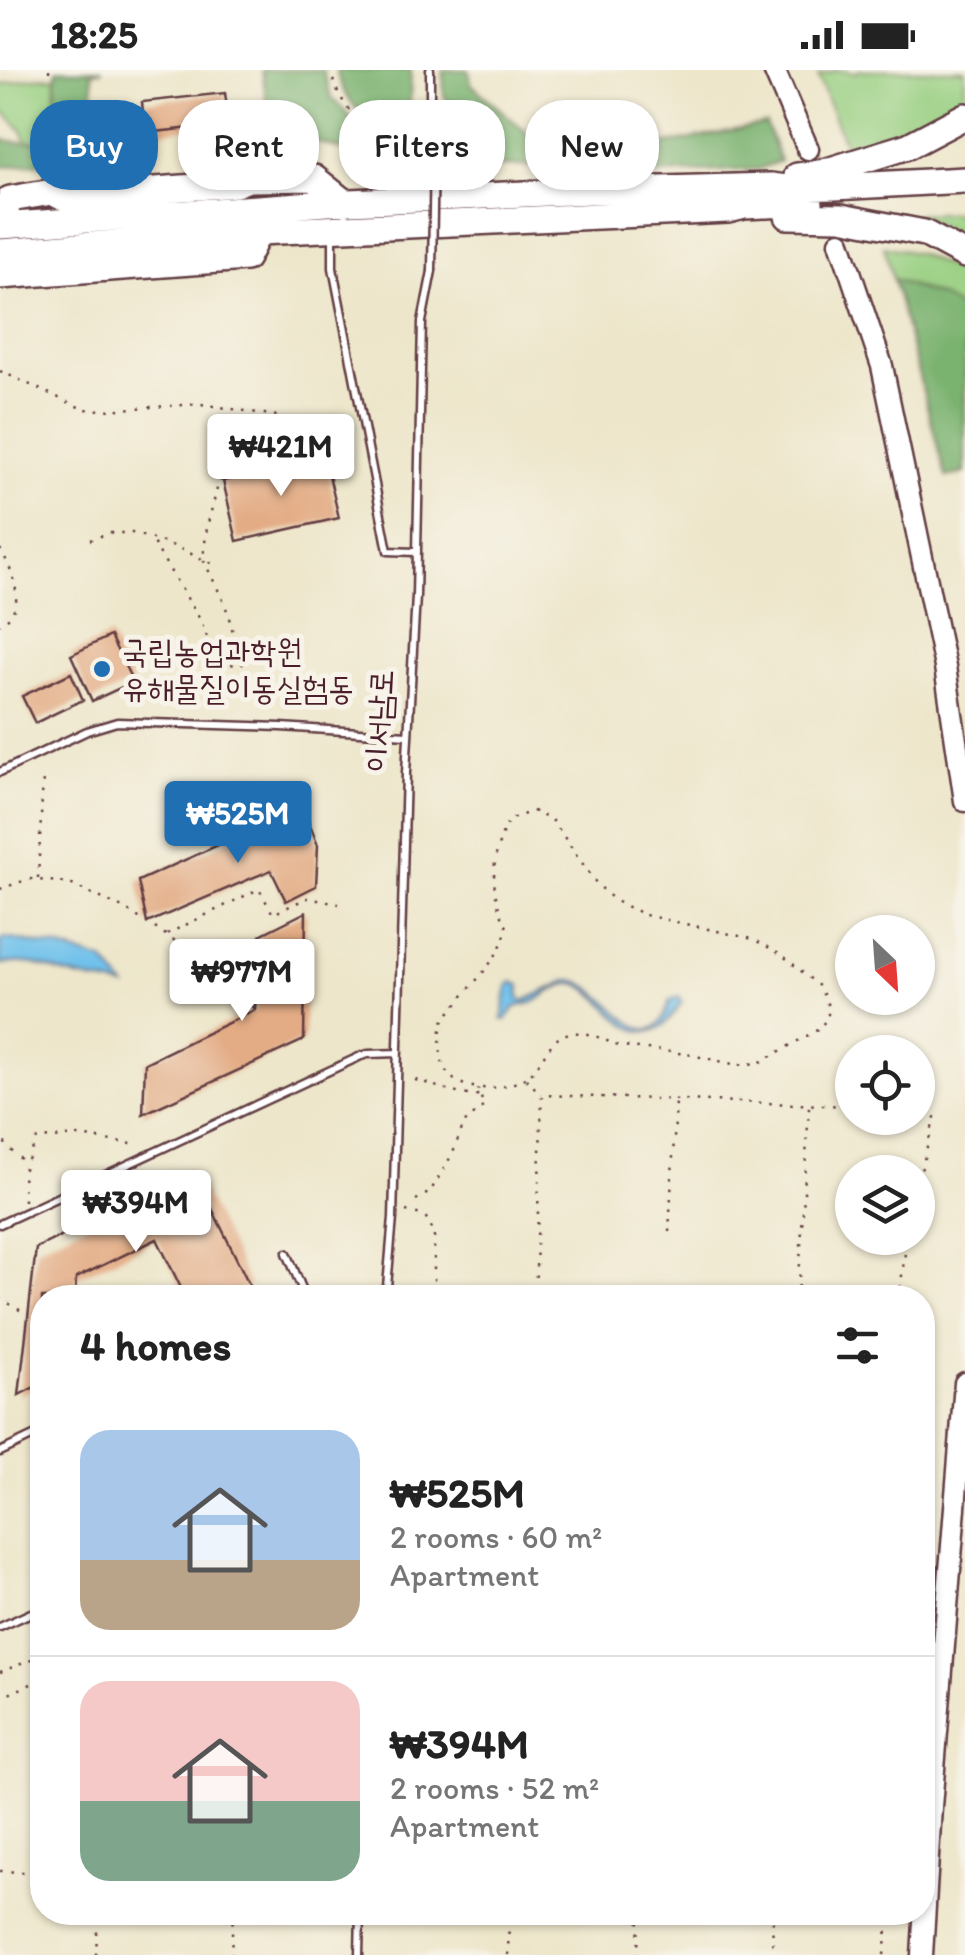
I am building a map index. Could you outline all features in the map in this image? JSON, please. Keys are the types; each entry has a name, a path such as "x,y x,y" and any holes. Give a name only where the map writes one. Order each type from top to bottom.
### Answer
{"highway":[{"path":"771,186 781,178 824,172 908,146 965,116"},
{"path":"6,225 10,199 52,192 62,197 236,184 248,179 314,178 335,211"},
{"path":"0,264 256,238 335,211 590,191 834,187 965,180"},
{"path":"6,225 32,211 316,192 335,211 728,210 744,206 965,196"},
{"path":"728,210 750,216 841,217 924,233 965,255"},
{"path":"0,252 256,238"},
{"path":"0,276 246,258 256,238"}],"main road":[{"path":"774,70 808,149"},
{"path":"840,242 882,366 945,667 965,802"},
{"path":"935,1756 965,1383"},
{"path":"922,1955 924,1925"}],"lane":[{"name":"이서남로","path":"430,70 430,100"},
{"name":"이서남로","path":"387,1285 394,1208 422,322 432,272 433,190"},
{"path":"335,211 332,268 388,551 416,552"},
{"path":"0,772 86,731 117,722 407,736"},
{"path":"0,1224 361,1056 398,1053"},
{"path":"287,1254 300,1285"},
{"path":"0,1452 30,1438"},
{"path":"0,1627 30,1613"},
{"path":"358,1955 359,1925"}],"path":[{"path":"330,70 343,100"},
{"path":"0,370 83,409 202,404 277,416 294,423 299,431 294,442 280,452 255,457 222,478 203,559 248,660 241,665 227,664 214,656 201,621 152,541"},
{"path":"90,540 109,532 132,533 218,566"},
{"path":"0,549 12,569 16,604 9,620 0,624"},
{"path":"38,879 44,777"},
{"path":"533,812 553,821 596,883 615,901 646,915 753,939 781,954 820,987 828,1006 828,1017 818,1028 759,1063 737,1065 614,1045 605,1038 571,1033 554,1042 532,1073 494,1088 478,1088 454,1081 442,1063 442,1023 490,966 503,944 507,928 493,892 500,838 509,820 533,812"},
{"path":"0,889 30,879 68,883 125,909 235,984 254,1010"},
{"path":"165,934 259,889 274,914 307,898 339,904"},
{"path":"524,1077 542,1095 835,1105"},
{"path":"415,1080 463,1096 480,1096"},
{"path":"416,1200 430,1192 453,1153 464,1124 484,1106 478,1088"},
{"path":"535,1285 542,1095"},
{"path":"669,1232 676,1100"},
{"path":"799,1285 809,1104"},
{"path":"0,1133 26,1164"},
{"path":"25,1212 23,1170 37,1139 80,1136 162,1149"},
{"path":"394,1208 425,1216 434,1232 434,1285"},
{"path":"901,1285 904,1255"},
{"path":"0,1308 1,1298 24,1312"},
{"path":"0,1672 30,1661"},
{"path":"0,1698 30,1685"},
{"path":"0,1871 30,1872"},
{"path":"96,1955 97,1925"},
{"path":"231,1955 232,1925"},
{"path":"508,1955 509,1925"},
{"path":"638,1955 639,1925"},
{"path":"772,1955 773,1925"},
{"path":"884,1955 887,1925"}],"green space":[{"path":"56,70 103,70 92,72 94,100 56,100"},
{"path":"262,70 323,70 331,97 339,105 339,149 319,143 319,100 266,100"},
{"path":"336,70 411,70 410,100 350,100"},
{"path":"443,70 469,70 471,84 489,100 448,100"},
{"path":"837,70 965,70 965,104 901,138 846,148 818,76"},
{"path":"56,77 56,100 30,100 27,142 21,129 0,108 0,85"},
{"path":"505,114 525,131 525,166 505,166"},
{"path":"766,124 780,161 759,169 659,174 659,146"},
{"path":"0,139 30,142 30,164 0,167"},
{"path":"965,212 965,239 915,214"},
{"path":"884,246 919,254 965,274 965,313 942,297 893,279"},
{"path":"893,279 942,297 965,313 965,473 946,477"}],"water":[{"path":"5,938 104,961 125,987 32,964 0,964 0,941"},
{"path":"569,980 583,983 639,1027 651,1029 661,1021 670,1000 680,997 682,1002 661,1027 649,1032 637,1031 585,988 568,984 515,1007 506,1020 502,1019 512,982 520,985 519,998 524,1001"}],"building":[{"path":"225,93 226,100 178,100 178,129 158,132 158,100"},
{"path":"325,458 339,518 237,541 223,481"},
{"name":"국립농업과학원 유해물질이동실험동","path":"110,636 133,682 92,701 71,655"},
{"path":"71,673 83,700 35,723 22,696"},
{"path":"303,807 318,845 316,886 286,901 271,870 147,923 138,881"},
{"path":"306,912 304,1040 143,1114 145,1063 255,1010 260,935"},
{"path":"194,1172 250,1285 180,1285 157,1239 76,1278 76,1285 32,1285 36,1248"},
{"path":"30,1300 30,1389 19,1395"}],"tunnel":[{"path":"808,149 840,242"}],"place":[{"name":"국립농업과학원 유해물질이동실험동","path":"102,669"}]}
